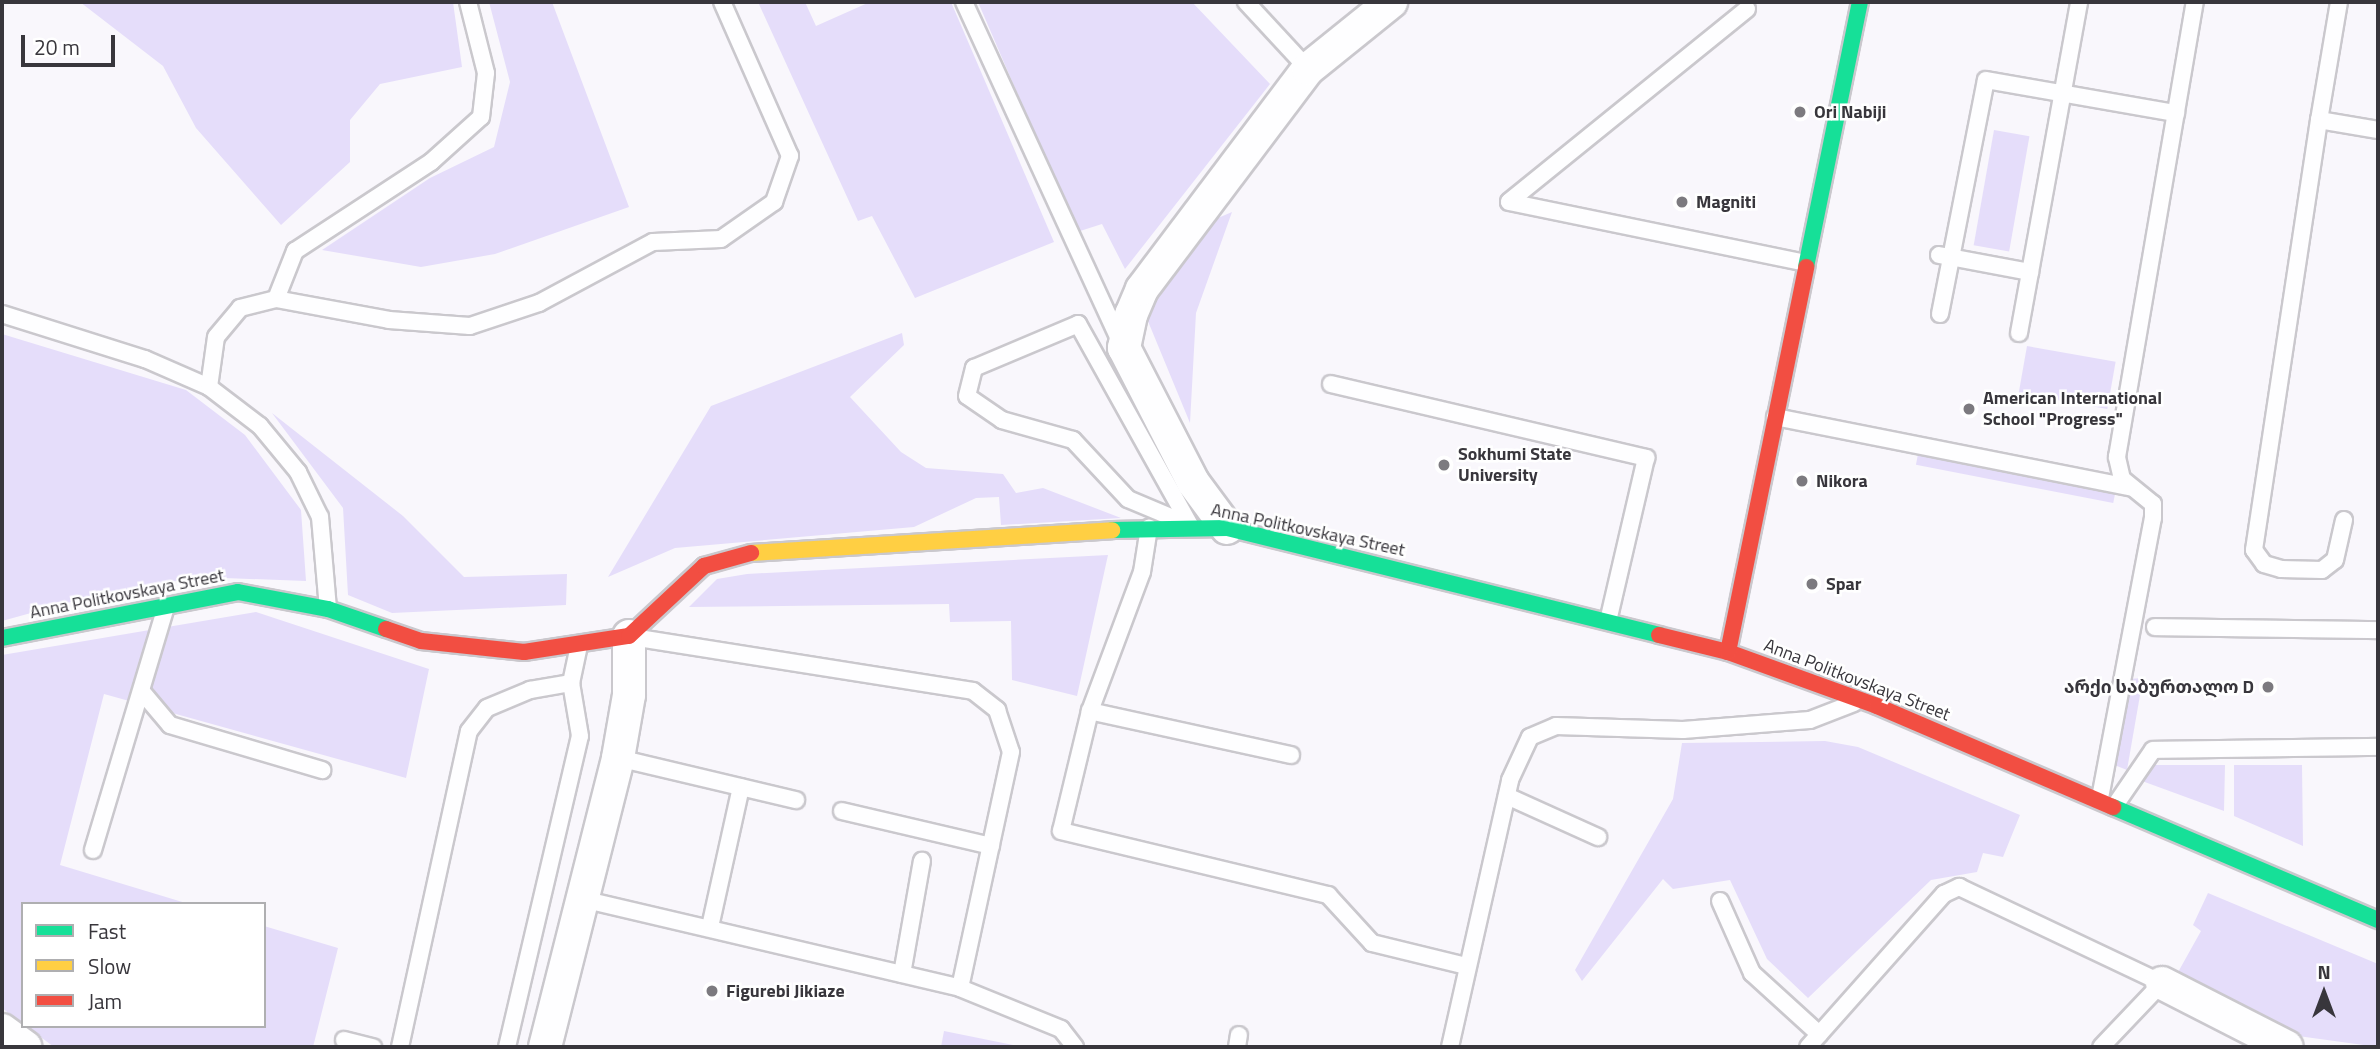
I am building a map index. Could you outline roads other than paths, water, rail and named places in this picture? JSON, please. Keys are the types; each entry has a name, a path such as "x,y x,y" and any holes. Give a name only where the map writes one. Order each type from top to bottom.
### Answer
{"street":[{"path":"1227,528 1193,482 1124,348 1142,289 1308,69 1391,2"},
{"path":"1728,652 1860,2"},
{"name":"Anna Politkovskaya Street","path":"2,638 238,592 328,609 421,641 524,652 579,646 629,636 704,566 723,559 1190,525 1227,528 1728,652 1862,700 2116,804 2378,920"},
{"path":"545,1047 618,758 629,695 629,636"},
{"path":"2162,983 2284,1047"},
{"path":"2,1030 25,1047"}],"lane":[{"path":"276,299 295,251 431,162 481,117 486,73 468,2"},
{"path":"209,387 216,337 240,307 276,299 389,320 470,326 539,303 653,242 721,239 774,202 790,156 722,2"},
{"path":"964,2 1124,348"},
{"path":"1247,2 1308,69"},
{"path":"2019,333 2079,2"},
{"path":"2100,798 2153,518 2153,504 2122,479 2117,457 2195,2"},
{"path":"2339,2 2254,551 2264,564 2281,569 2322,570 2336,561 2344,520"},
{"path":"1747,9 1509,202 1805,263"},
{"path":"1940,314 1946,256 1986,80 2176,113"},
{"path":"2319,120 2378,130"},
{"path":"1946,256 2030,272"},
{"path":"2,314 145,359 209,387 260,426 298,472 320,517 328,609"},
{"path":"1078,324 1190,525 1128,499 1073,440 1002,420 967,396 974,368 1078,324"},
{"path":"1331,384 1646,458 1608,621"},
{"path":"1774,417 2133,487"},
{"path":"1149,528 1142,572 1090,711 1061,831 1328,895 1372,943 1466,966"},
{"path":"93,850 143,693 166,604"},
{"path":"2155,627 2378,630"},
{"path":"629,636 973,691 998,710 1011,752 960,988"},
{"path":"507,1047 580,736 571,683 579,646"},
{"path":"400,1047 469,731 486,708 530,690 571,683"},
{"path":"143,693 170,725 322,770"},
{"path":"1450,1047 1466,966 1507,796 1530,737 1556,726 1683,730 1810,720 1862,700"},
{"path":"1090,711 1291,755"},
{"path":"2116,804 2153,750 2378,747"},
{"path":"618,758 796,800"},
{"path":"710,927 741,787"},
{"path":"1507,796 1598,837"},
{"path":"842,811 991,846"},
{"path":"902,974 922,861"},
{"path":"1808,1047 1944,894 1959,887 2162,983 2101,1047"},
{"path":"582,899 960,988 1061,1029 1075,1047"},
{"path":"1720,901 1752,973 1819,1034"},
{"path":"344,1040 373,1047"}],"place":[{"name":"Ori Nabiji","path":"1800,112"},
{"name":"Magniti","path":"1682,202"},
{"name":"American International School \"Progress\"","path":"1969,409"},
{"name":"Sokhumi State University","path":"1444,465"},
{"name":"Nikora","path":"1802,481"},
{"name":"Spar","path":"1812,584"},
{"name":"არქი საბურთალო D","path":"2268,687"},
{"name":"Figurebi Jikiaze","path":"712,991"}]}
